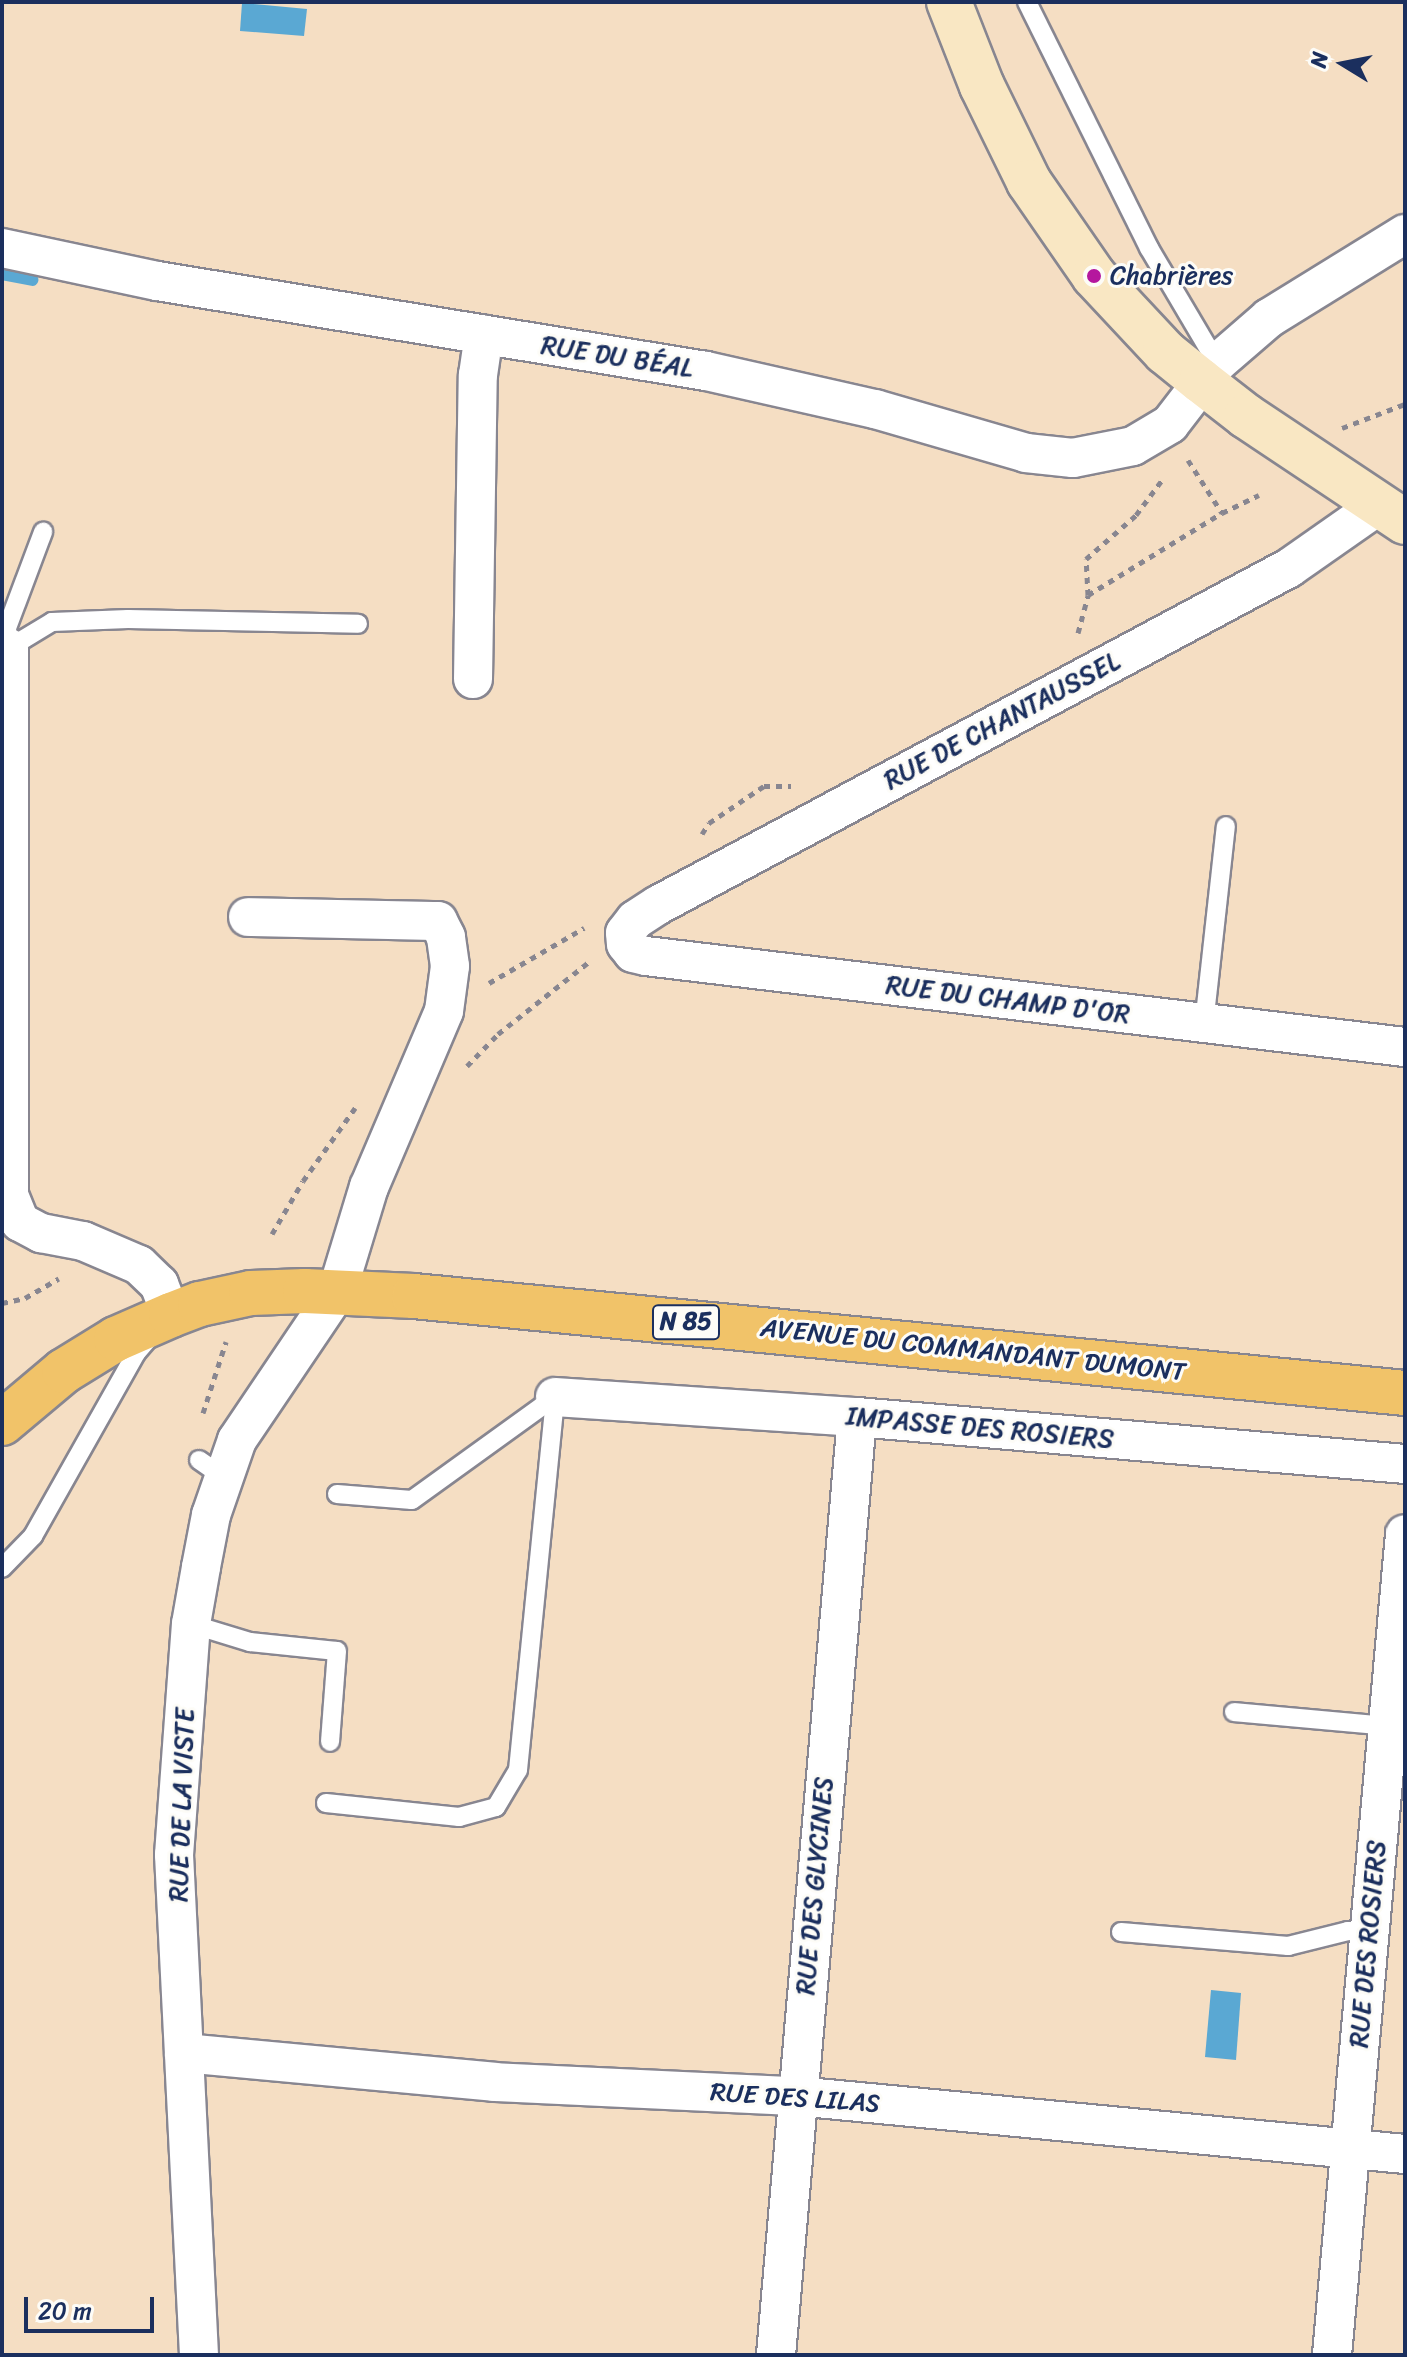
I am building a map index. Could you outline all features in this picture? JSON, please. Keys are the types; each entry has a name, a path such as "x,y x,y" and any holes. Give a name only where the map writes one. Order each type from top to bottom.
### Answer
{"main road":[{"path":"949,2 982,86 1029,182 1094,276 1165,352 1209,372 1246,416 1392,514"},
{"name":"AVENUE DU COMMANDANT DUMONT","path":"2,1423 64,1371 116,1339 200,1304 251,1293 337,1292 446,1299 1405,1393"}],"street":[{"name":"RUE DU BÉAL","path":"2,248 157,281 706,371 875,409 1026,453 1073,458 1133,446 1170,424 1209,372 1269,318 1405,234"},
{"path":"473,679 478,375 484,334"},
{"name":"RUE DE CHANTAUSSEL","path":"625,933 635,920 658,905 1392,514"},
{"path":"6,647 9,1195 20,1222 41,1233 83,1241 139,1265 159,1284 171,1315"},
{"name":"RUE DE LA VISTE","path":"199,2355 174,1855 191,1624 211,1515 211,1468 237,1440 265,1394 337,1292 369,1187 444,1011 450,966 446,937 438,921 248,917"},
{"name":"RUE DU CHAMP D'OR","path":"625,933 626,944 633,953 646,956 1405,1047"},
{"name":"IMPASSE DES ROSIERS","path":"555,1397 857,1417 1405,1464"},
{"name":"RUE DES GLYCINES","path":"776,2355 857,1417"},
{"name":"RUE DES ROSIERS","path":"1332,2355 1405,1534"},
{"name":"RUE DES LILAS","path":"184,2053 494,2082 796,2096 1405,2154"}],"lane":[{"path":"1027,2 1209,372"},
{"path":"6,647 7,628 43,532"},
{"path":"6,647 52,622 128,619 358,624"},
{"path":"1204,1024 1226,826"},
{"path":"2,1568 33,1536 136,1353 171,1315"},
{"path":"337,1494 412,1500 555,1397"},
{"path":"326,1803 459,1817 496,1807 518,1770 555,1397"},
{"path":"191,1624 250,1642 337,1651 330,1742"},
{"path":"1234,1712 1388,1726"},
{"path":"1121,1932 1288,1946 1348,1931 1369,1932"}],"path":[{"path":"1339,429 1405,404"},
{"path":"1182,451 1222,513"},
{"path":"1167,472 1136,515 1086,559 1088,595 1222,513 1259,495"},
{"path":"460,1073 498,1034 625,933"},
{"path":"211,1468 201,1421 229,1334"}],"water":[{"path":"242,3 307,9 304,36 240,31"},
{"path":"1211,1990 1241,1993 1236,2060 1205,2057"}],"waterway":[{"path":"2,274 32,280"}],"place":[{"name":"Chabrières","path":"1094,276"}]}
